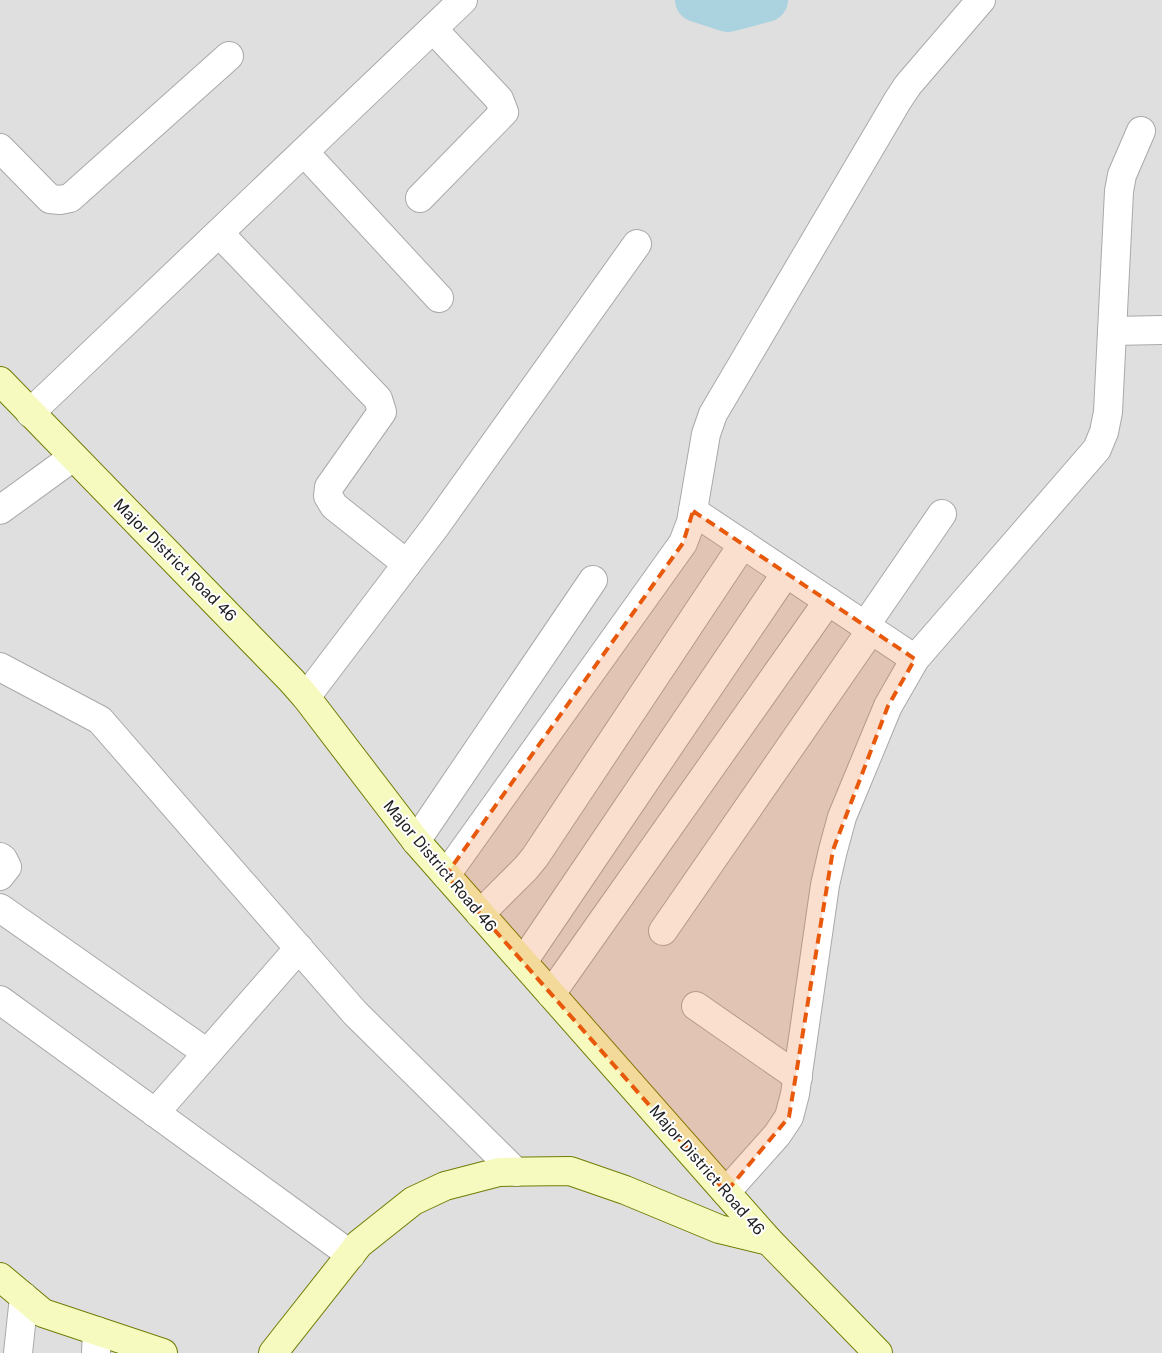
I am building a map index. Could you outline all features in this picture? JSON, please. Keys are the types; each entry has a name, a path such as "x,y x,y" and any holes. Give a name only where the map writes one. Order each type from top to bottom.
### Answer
{"main road":[{"name":"Major District Road 46","path":"0,381 299,689 416,841 769,1241 878,1353"},
{"path":"273,1353 359,1244 414,1201 445,1186 498,1172 570,1171 625,1190 719,1229 769,1241"},
{"path":"0,1277 43,1313 97,1342 163,1353"}],"street":[{"path":"30,413 463,0"},
{"path":"446,875 683,543 692,522 706,434 713,414 898,100 908,85 981,0"},
{"path":"420,198 504,112 499,99 434,29"},
{"path":"0,148 50,199 70,198 228,56"},
{"path":"726,1192 777,1135 789,1116 798,1076 825,885 832,850 842,817 888,706 915,659 1097,449 1104,432 1108,412 1119,191 1122,175 1141,131"},
{"path":"304,152 440,298"},
{"path":"219,234 378,399 382,412 329,487 328,496 334,506 407,564"},
{"path":"299,689 407,564 637,244"},
{"path":"1112,331 1162,330"},
{"path":"0,510 73,457"},
{"path":"694,511 915,659"},
{"path":"664,931 868,628 942,514"},
{"path":"480,914 526,868 534,857 743,544"},
{"path":"522,962 786,573"},
{"path":"416,841 593,580"},
{"path":"551,994 828,602"},
{"path":"0,666 100,720 356,1013 516,1172"},
{"path":"0,857 7,866 0,876"},
{"path":"0,908 207,1053"},
{"path":"155,1113 299,948"},
{"path":"0,1000 351,1255"},
{"path":"696,1006 798,1076"},
{"path":"18,1353 24,1297"}],"highlighted area":[{"path":"693,511 915,659 888,706 833,850 789,1117 726,1192 446,875 683,543"}],"shaded area":[{"path":"0,0 1162,0 1162,1353 0,1353"}],"waterway":[{"path":"697,0 728,10 766,0"}]}
